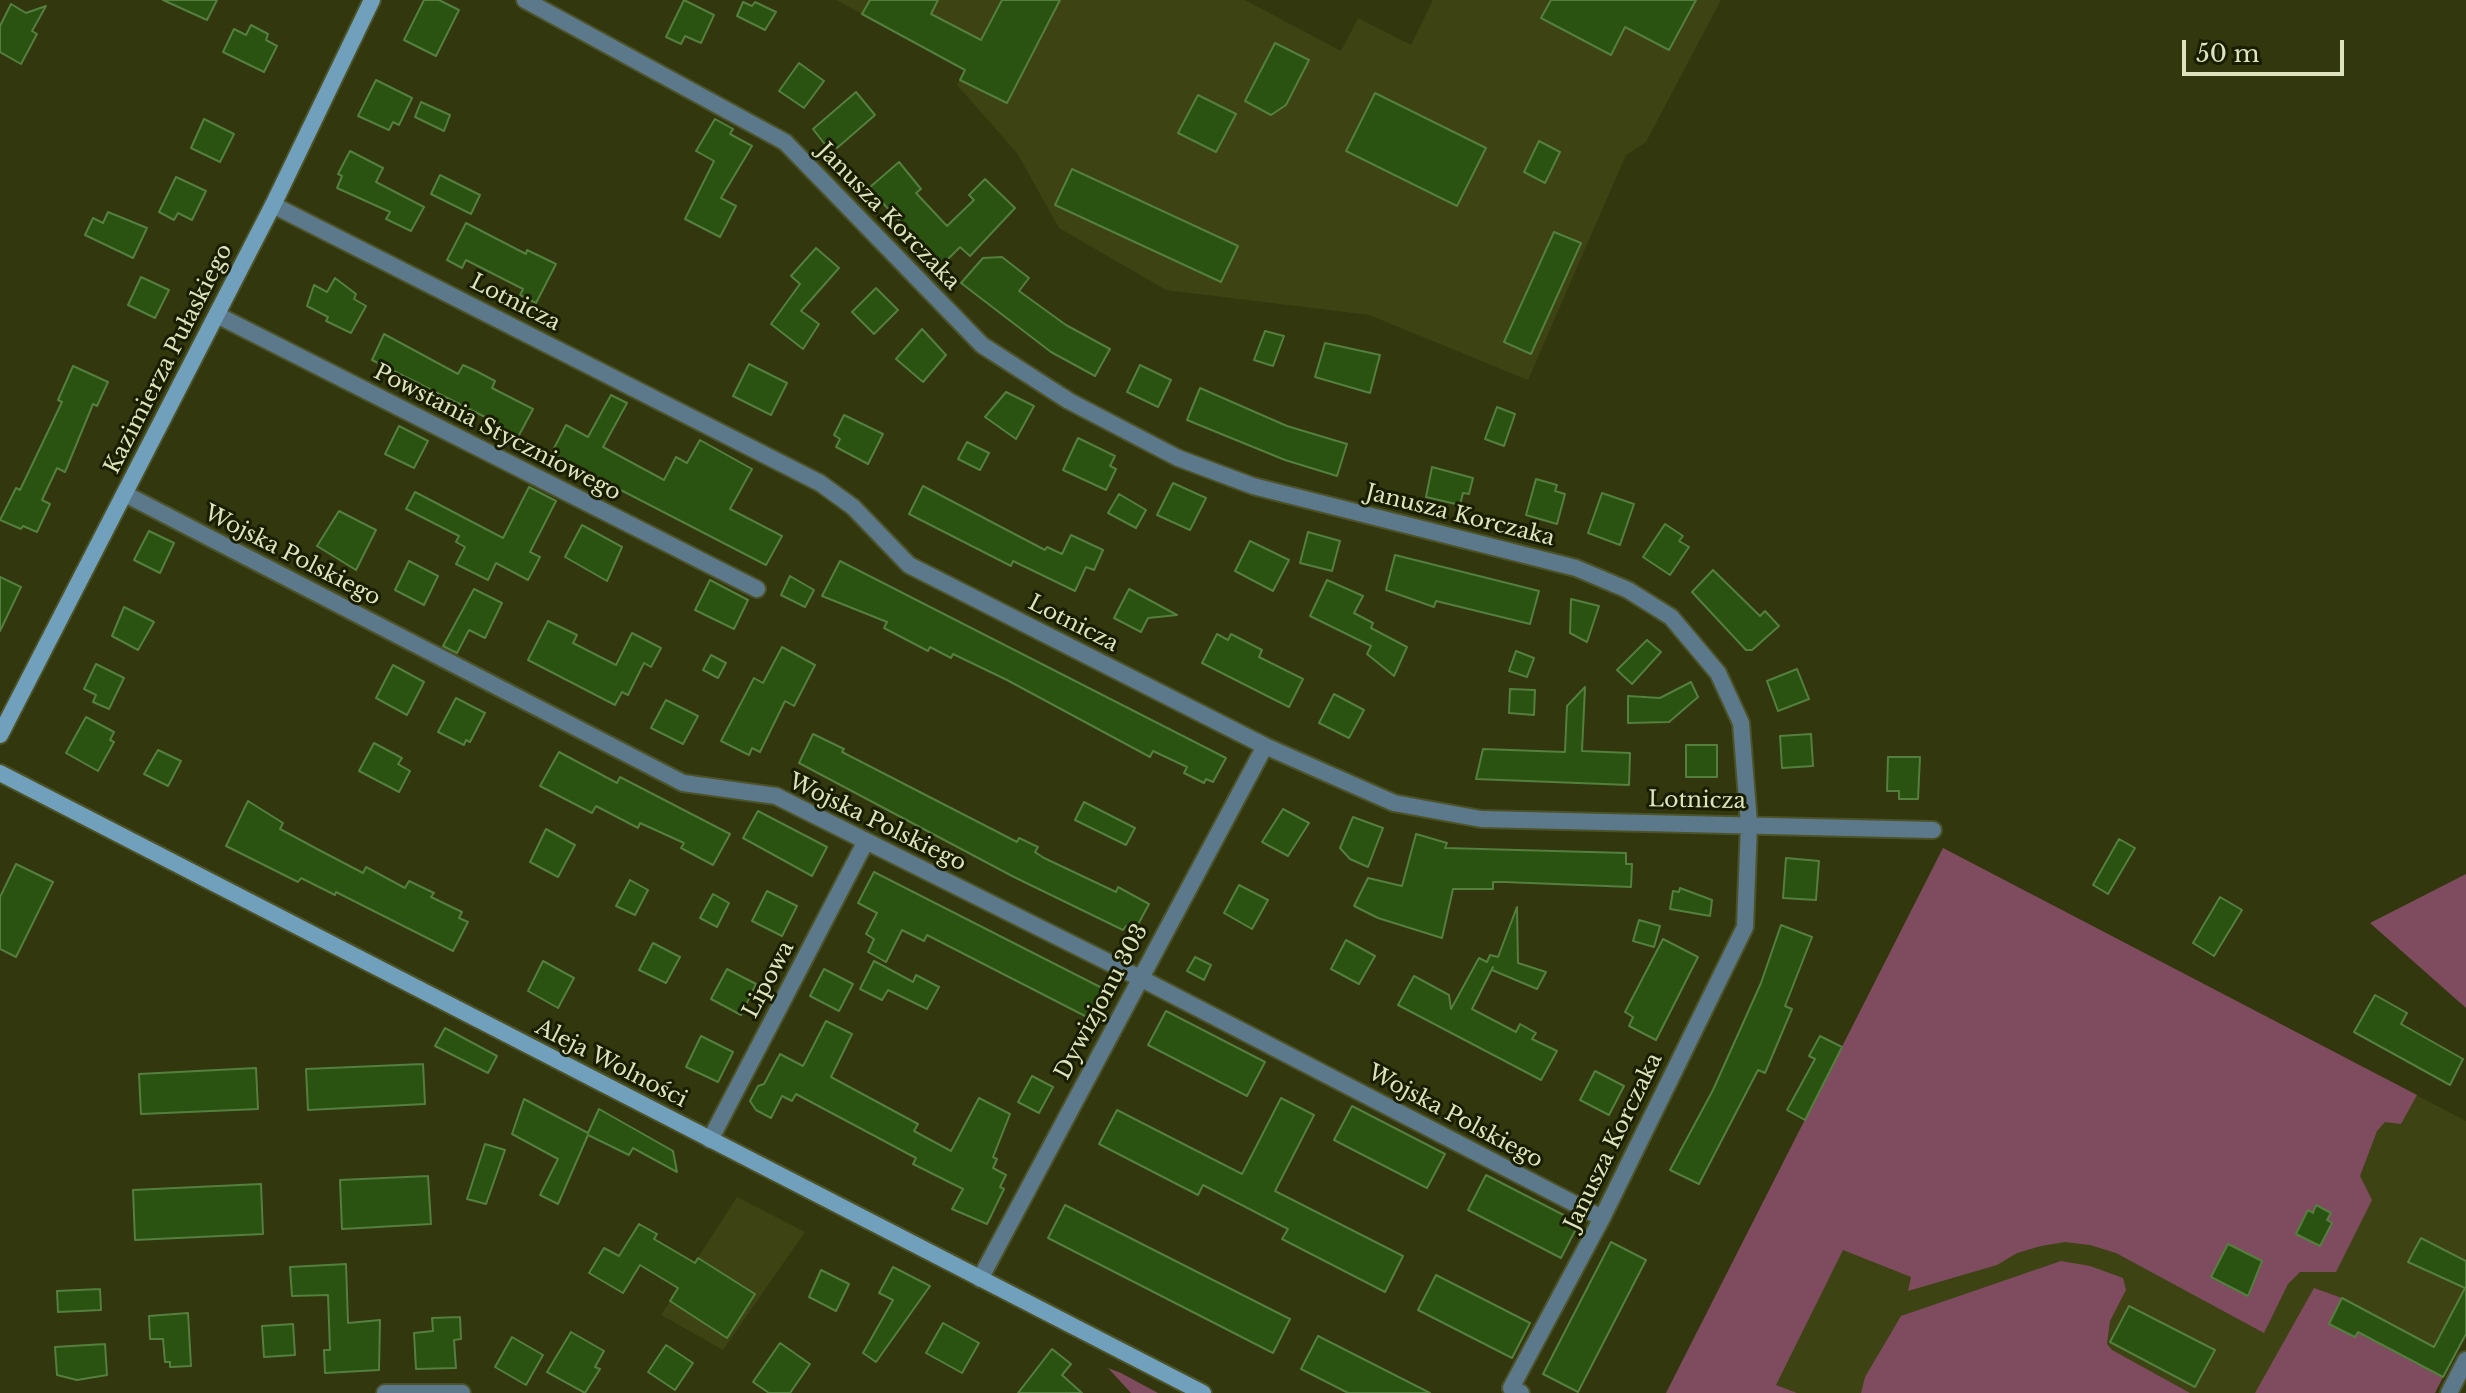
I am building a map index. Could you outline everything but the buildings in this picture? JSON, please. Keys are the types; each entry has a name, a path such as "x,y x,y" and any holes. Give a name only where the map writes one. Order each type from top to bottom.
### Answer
{"street":[{"name":"Kazimierza Pułaskiego","path":"0,735 273,205 372,0"},
{"name":"Janusza Korczaka","path":"525,0 785,142 982,345 1069,401 1178,458 1253,486 1576,568 1628,590 1671,617 1718,673 1741,723 1749,824 1745,927 1602,1218 1511,1388 1521,1393"},
{"name":"Lotnicza","path":"273,205 820,483 853,507 909,565 1265,746 1394,803 1481,819 1933,830"},
{"name":"Powstania Styczniowego","path":"217,315 757,589"},
{"name":"Wojska Polskiego","path":"125,494 683,783 776,796 1140,978 1602,1218"},
{"name":"Dywizjonu 303","path":"980,1279 1265,746"},
{"name":"Aleja Wolności","path":"0,773 1203,1393"},
{"name":"Lipowa","path":"710,1140 866,841"},
{"path":"2449,1393 2466,1360"},
{"path":"385,1393 462,1393"}],"shaded area":[{"path":"836,0 1245,0 1341,51 1358,18 1411,45 1433,0 1721,0 1646,142 1626,155 1528,380 1369,315 1166,290 1059,228 1017,153 957,85 965,70"},
{"path":"1943,848 2466,1121 2466,1334 2435,1393 1666,1393"},
{"path":"1943,848 2417,1095 2401,1124 2385,1122 2377,1131 2360,1176 2372,1200 2336,1272 2300,1272 2288,1284 2264,1333 2116,1253 2090,1245 2065,1242 2041,1246 2017,1253 1997,1265 1908,1291 1911,1277 1843,1250 1776,1385 1797,1393 1666,1393"},
{"path":"2466,874 2466,1008 2370,923"},
{"path":"737,1197 805,1232 723,1350 661,1315"},
{"path":"2061,1261 2090,1266 2123,1278 2126,1290 2110,1321 2107,1344 2112,1350 2190,1393 1861,1393 1865,1377 1901,1316"},
{"path":"2314,1288 2342,1298 2329,1324 2354,1337 2357,1332 2443,1377 2435,1393 2255,1393"},
{"path":"1108,1368 1121,1373 1158,1393 1131,1393"}]}
